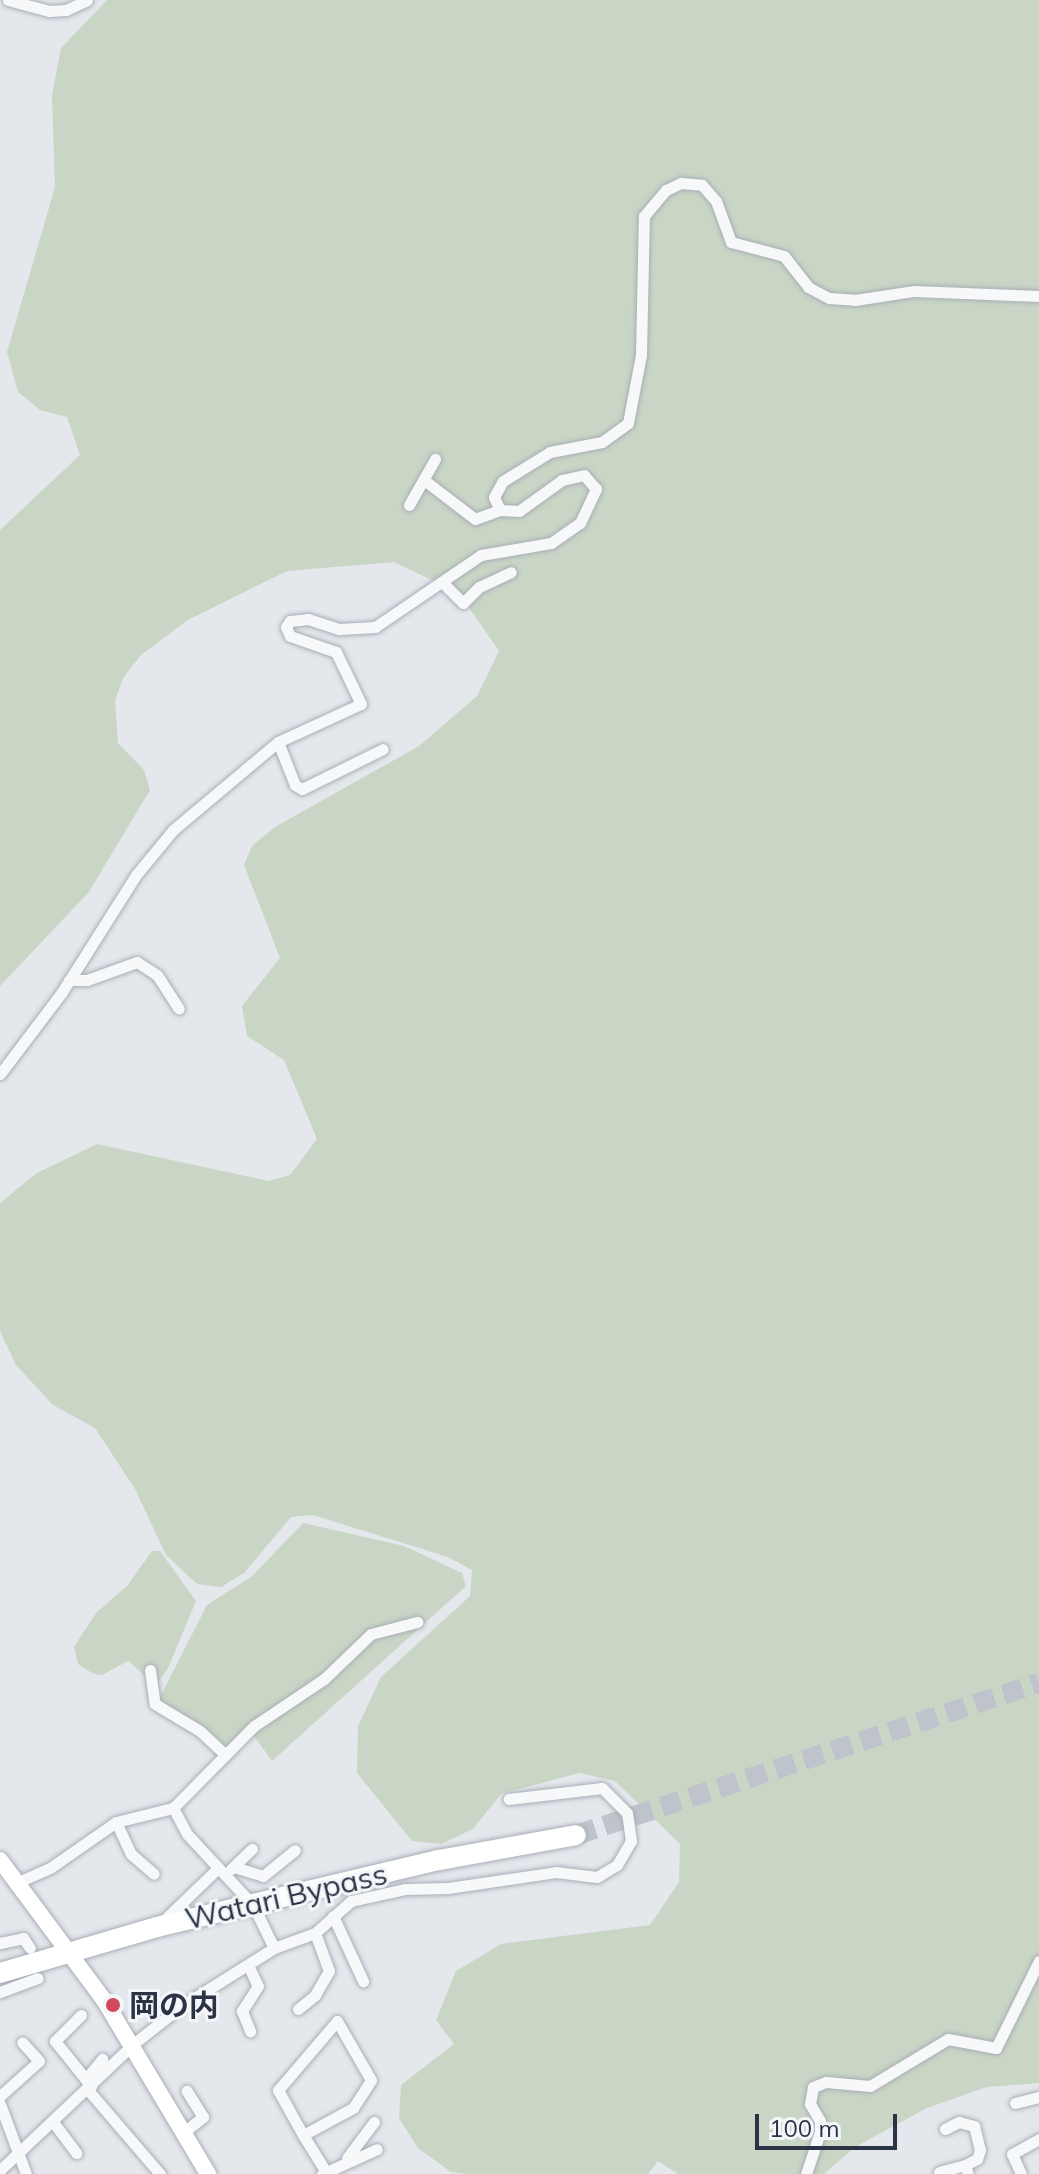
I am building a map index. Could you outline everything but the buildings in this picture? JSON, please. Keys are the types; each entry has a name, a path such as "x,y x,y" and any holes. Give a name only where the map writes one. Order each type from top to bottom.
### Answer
{"highway":[{"name":"Watari Bypass","path":"0,1973 157,1927 439,1860 576,1835"}],"street":[{"path":"8,0 49,11 66,10 87,0"},
{"path":"500,510 494,497 503,481 550,452 602,442 628,423 641,355 644,216 654,200 674,185 702,185 716,201 731,242 793,261 808,287 829,298 855,300 914,291 1039,296"},
{"path":"409,505 435,459"},
{"path":"0,1074 69,980 159,845 278,742 361,704 336,652 290,636 286,627 290,621 308,619 339,629 375,627 492,550 551,543 580,523 596,489 584,475 573,474 519,511 500,510 475,519 424,480"},
{"path":"444,584 463,603 479,587 511,572"},
{"path":"278,742 295,785 302,789 383,749"},
{"path":"69,980 87,980 137,962 157,975 179,1009"},
{"path":"16,1883 50,1868 87,1837 116,1822 173,1808 254,1726 324,1679 371,1634 417,1622"},
{"path":"150,1670 155,1704 200,1731 225,1754"},
{"path":"0,2170 132,2045 274,1948 315,1933 351,1901 405,1889 448,1888 568,1871 597,1877 617,1865 631,1841 627,1813 602,1788 509,1799"},
{"path":"173,1808 187,1834 225,1870 253,1905 274,1948"},
{"path":"116,1822 131,1854 154,1874"},
{"path":"157,1927 252,1849"},
{"path":"225,1870 263,1876 295,1850"},
{"path":"0,1860 72,1953 132,2045 208,2174"},
{"path":"333,1916 363,1981"},
{"path":"298,2009 315,1995 329,1971 315,1933"},
{"path":"0,1943 23,1938 30,1948"},
{"path":"806,2174 820,2132 820,2121 810,2104 813,2087 826,2082 870,2086 948,2039 996,2048 1039,1961"},
{"path":"248,1965 258,1986 242,2011 250,2031"},
{"path":"0,1992 38,1978"},
{"path":"81,2015 55,2041 160,2174"},
{"path":"303,2135 353,2108 371,2080 337,2021 278,2090 324,2173 347,2159 377,2149"},
{"path":"0,2096 39,2061 22,2042"},
{"path":"88,2085 102,2059"},
{"path":"183,2133 203,2117 187,2091"},
{"path":"1015,2103 1039,2097"},
{"path":"0,2104 26,2174"},
{"path":"53,2122 76,2153"},
{"path":"347,2159 374,2122"},
{"path":"939,2172 967,2170 980,2150 974,2126 959,2122 945,2129"},
{"path":"1021,2174 1012,2154 1039,2139"}],"green space":[{"path":"107,0 1039,0 1039,2083 987,2087 927,2108 855,2147 824,2174 678,2174 658,2161 648,2174 468,2174 451,2172 418,2148 399,2118 401,2085 454,2044 436,2020 456,1971 501,1944 650,1925 679,1882 680,1844 615,1781 579,1773 501,1794 473,1829 441,1844 412,1841 357,1773 358,1726 381,1677 470,1596 472,1570 448,1557 313,1515 291,1517 244,1573 221,1587 197,1584 166,1555 135,1489 95,1428 53,1405 16,1365 0,1331 0,1203 37,1173 97,1144 269,1181 290,1175 317,1139 284,1060 247,1036 242,1006 280,958 244,865 252,846 275,827 419,746 477,696 499,651 459,593 394,562 287,571 188,620 141,655 123,678 115,701 118,743 144,770 150,790 89,892 0,986 0,530 80,455 67,417 40,410 18,392 7,352 55,187 52,96 61,48"},
{"path":"303,1523 404,1546 462,1573 466,1586 272,1761 249,1729 225,1750 159,1699 207,1605 252,1576"},
{"path":"152,1551 160,1551 196,1601 168,1668 156,1685 128,1661 102,1675 92,1673 78,1664 74,1647 96,1613 127,1586"}],"tunnel":[{"path":"576,1835 1039,1683"}],"place":[{"name":"岡の内","path":"113,2005"}]}
